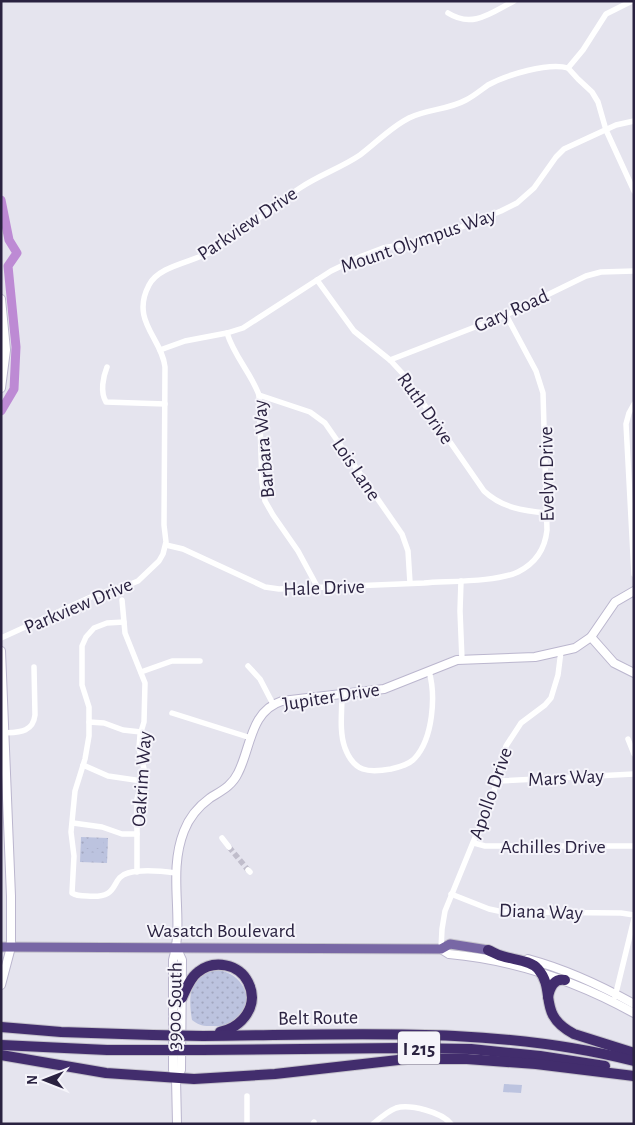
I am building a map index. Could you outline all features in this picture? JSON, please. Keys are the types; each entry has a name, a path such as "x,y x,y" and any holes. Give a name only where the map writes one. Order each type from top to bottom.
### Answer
{"highway":[{"path":"488,950 532,964 540,972 553,1016 566,1029 583,1037 634,1053"},
{"path":"182,998 190,981 198,971 215,964 226,965 236,969 249,983 251,1002 241,1023 231,1030 203,1036"},
{"path":"547,1000 549,990 554,982 560,979 565,980"},
{"name":"Belt Route","path":"5,1028 153,1036 404,1034 468,1036 538,1043 634,1061"},
{"name":"Belt Route","path":"3,1050 471,1049 540,1056 634,1071"},
{"path":"3,1050 106,1073 176,1078 216,1079 407,1059 477,1060 536,1064 634,1076"}],"main road":[{"name":"Wasatch Boulevard","path":"1,947 441,949 450,944 488,950"}],"street":[{"path":"448,13 462,20 474,20 514,1"},
{"path":"632,1 622,3 602,19 583,50 568,68 592,92 601,111 606,130 634,191"},
{"name":"Parkview Drive","path":"1,638 93,596 134,583 159,561 163,554 166,545 164,525 166,404 164,359 148,329 144,315 146,292 149,284 157,275 212,251 301,187 359,156 409,118 455,105 500,80 529,71 555,66 568,68"},
{"name":"Mount Olympus Way","path":"160,350 193,338 227,333 248,326 317,280 341,266 377,250 432,239 501,212 517,203 534,188 564,149 606,130 634,121"},
{"name":"Gary Road","path":"390,360 506,315 586,276 601,272 634,271"},
{"name":"Ruth Drive","path":"317,280 354,331 390,360 408,380 474,478 489,495 500,503 518,509 547,513"},
{"path":"1,299 6,350 1,388"},
{"name":"Evelyn Drive","path":"461,581 516,573 531,564 539,555 545,541 547,513 543,392 536,370 506,315"},
{"name":"Barbara Way","path":"227,333 231,345 254,383 259,395 262,482 265,501 272,515 298,551 318,588"},
{"path":"107,367 103,396 106,402 166,404"},
{"name":"Lois Lane","path":"259,395 310,412 325,423 404,538 408,551 410,583"},
{"path":"634,404 627,416 626,428 634,574"},
{"name":"Hale Drive","path":"166,545 183,549 269,588 318,588 461,581"},
{"path":"461,581 462,660"},
{"name":"Jupiter Drive","path":"176,947 176,873 179,847 187,825 204,803 225,789 235,779 258,720 273,704 287,700 384,689 452,661 522,658 561,652 581,646 591,636 615,602 634,591"},
{"name":"Oakrim Way","path":"122,600 126,638 142,672 144,682 144,722 139,739 140,754 145,770 137,799 137,872"},
{"path":"124,622 98,625 88,634 83,643 82,685 88,704 89,738 75,791 71,836 74,862 72,887 74,895 105,896 126,873 176,873"},
{"path":"591,636 614,663 634,673"},
{"path":"1,651 6,732 11,947 1,985"},
{"name":"Apollo Drive","path":"441,949 443,921 451,894 474,843 498,781 503,754 511,736 521,723 543,707 551,698 560,670 561,652"},
{"path":"142,672 172,661 200,661"},
{"path":"248,666 260,679 273,704"},
{"path":"6,732 26,730 34,722 36,715 34,667"},
{"path":"342,694 342,740 352,761 370,772 402,766 414,759 422,748 428,733 432,688 429,671"},
{"path":"172,713 250,738"},
{"path":"89,722 104,723 122,730 141,732"},
{"path":"628,739 634,754"},
{"path":"83,765 108,776 142,781"},
{"name":"Mars Way","path":"498,781 634,774"},
{"path":"73,823 108,829 122,834 137,834"},
{"path":"222,838 229,848"},
{"name":"Achilles Drive","path":"474,843 485,846 634,846"},
{"path":"1,864 10,864"},
{"name":"Diana Way","path":"451,894 489,909 503,912 621,913 634,915"},
{"path":"615,998 634,920"},
{"name":"3900 South","path":"176,947 182,960 182,1070 176,1078"},
{"name":"3900 South","path":"176,947 173,960 172,987 173,1070 176,1078 177,1124"},
{"name":"Wasatch Boulevard","path":"441,949 449,954 495,961 540,972 634,1004"},
{"name":"Wasatch Boulevard","path":"488,950 542,963 578,976 615,998 634,1013"},
{"path":"247,1096 247,1124"},
{"path":"373,1124 392,1110 404,1107 441,1115 451,1124"}],"shaded area":[{"path":"81,837 108,838 107,863 80,862"},
{"path":"86,839 104,840 103,848 85,848"},
{"path":"85,852 103,853 103,861 85,860"},
{"path":"218,970 229,973 238,980 247,996 246,1006 243,1014 236,1021 225,1026 202,1025 192,1020 190,1002 193,987 201,976"},
{"path":"504,1084 522,1085 521,1093 503,1092"}],"waterway":[{"path":"1,200 9,240 17,253 8,266 16,347 14,389 1,411"}],"tunnel":[{"path":"229,847 248,870"}]}
